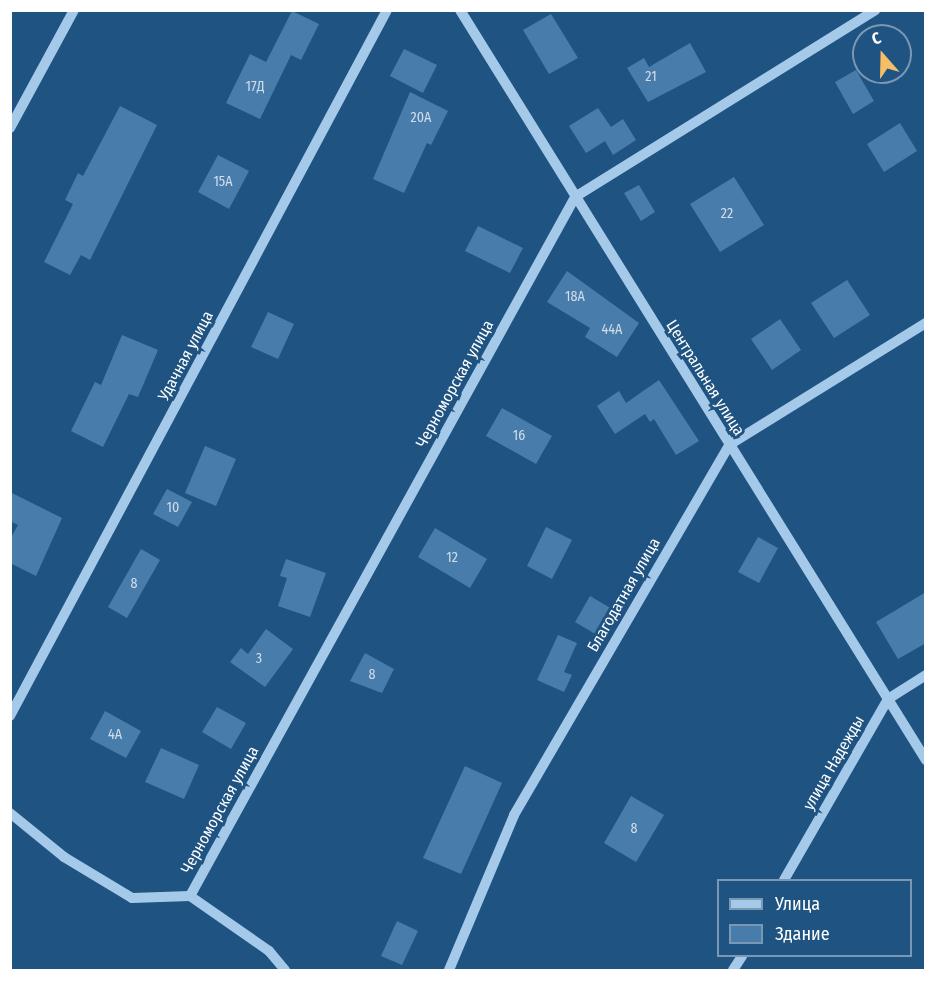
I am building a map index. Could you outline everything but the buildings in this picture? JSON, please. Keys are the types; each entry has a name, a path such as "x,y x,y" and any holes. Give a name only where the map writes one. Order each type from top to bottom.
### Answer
{"street":[{"path":"10,128 74,10"},
{"name":"Удачная улица","path":"10,716 387,10"},
{"name":"Центральная улица","path":"460,10 926,760"},
{"name":"Черноморская улица","path":"190,896 575,197 876,10"},
{"name":"Благодатная улица","path":"449,970 514,815 729,445 926,323"},
{"name":"улица Надежды","path":"785,879 888,699 926,675"},
{"path":"10,813 64,857 132,898 190,896 269,951 285,970"},
{"path":"733,970 741,957"}]}
